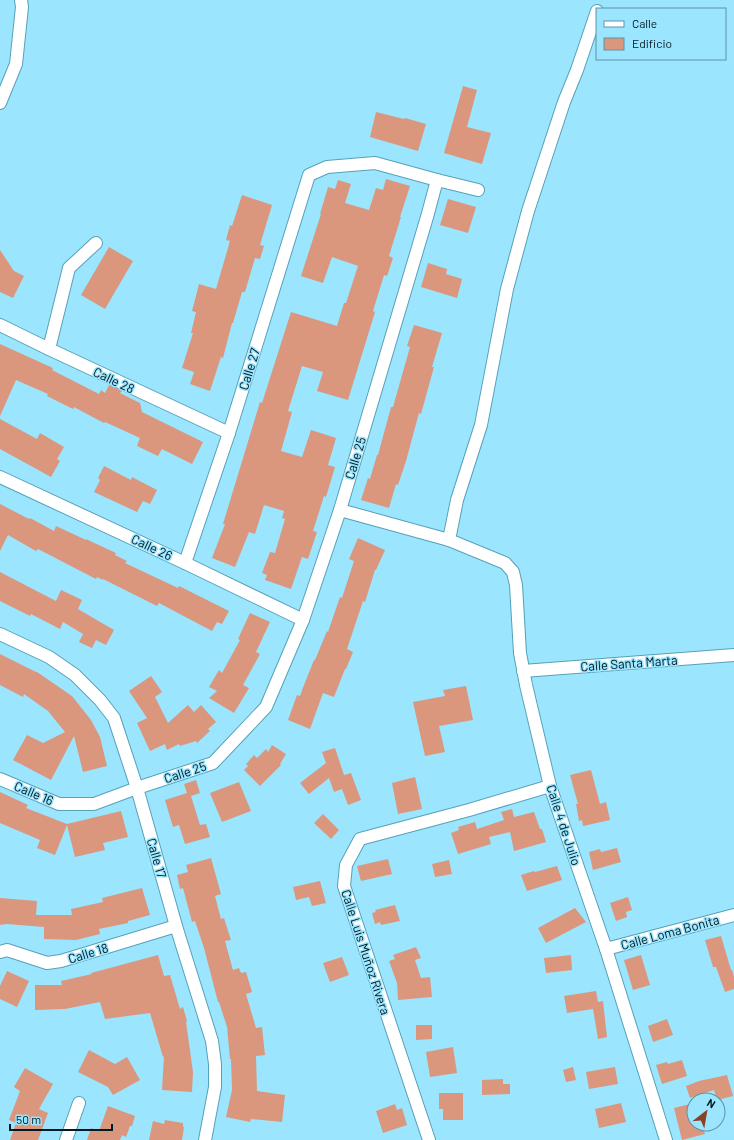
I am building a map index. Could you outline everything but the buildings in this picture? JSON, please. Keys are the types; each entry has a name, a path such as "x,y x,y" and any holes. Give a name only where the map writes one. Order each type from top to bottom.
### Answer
{"street":[{"path":"0,103 16,64 22,6 21,0"},
{"path":"340,510 449,540 457,500 481,425 507,289 528,211 564,102 596,13"},
{"name":"Calle 27","path":"185,563 229,433 309,175 328,167 375,163 437,180"},
{"path":"437,180 478,190"},
{"name":"Calle 25","path":"137,788 213,763 266,708 303,620 340,510 428,217 437,180"},
{"path":"49,349 69,268 96,243"},
{"name":"Calle 28","path":"0,325 229,433"},
{"name":"Calle 26","path":"0,477 303,620"},
{"name":"Calle 4 de Julio","path":"449,540 505,563 513,572 516,584 520,653 523,671 550,786 606,949 666,1140"},
{"name":"Calle 17","path":"0,634 49,656 75,675 100,700 114,718 137,788 176,926 212,1041 215,1064 215,1087 205,1140"},
{"name":"Calle Santa Marta","path":"523,671 734,655"},
{"name":"Calle 16","path":"0,779 59,804 94,804 137,788"},
{"name":"Calle Luis Muñoz Rivera","path":"429,1140 344,886 346,865 360,839 550,786"},
{"name":"Calle Loma Bonita","path":"606,949 734,915"},
{"name":"Calle 18","path":"0,952 7,950 47,963 61,961 176,926"},
{"path":"66,1140 79,1103"}]}
